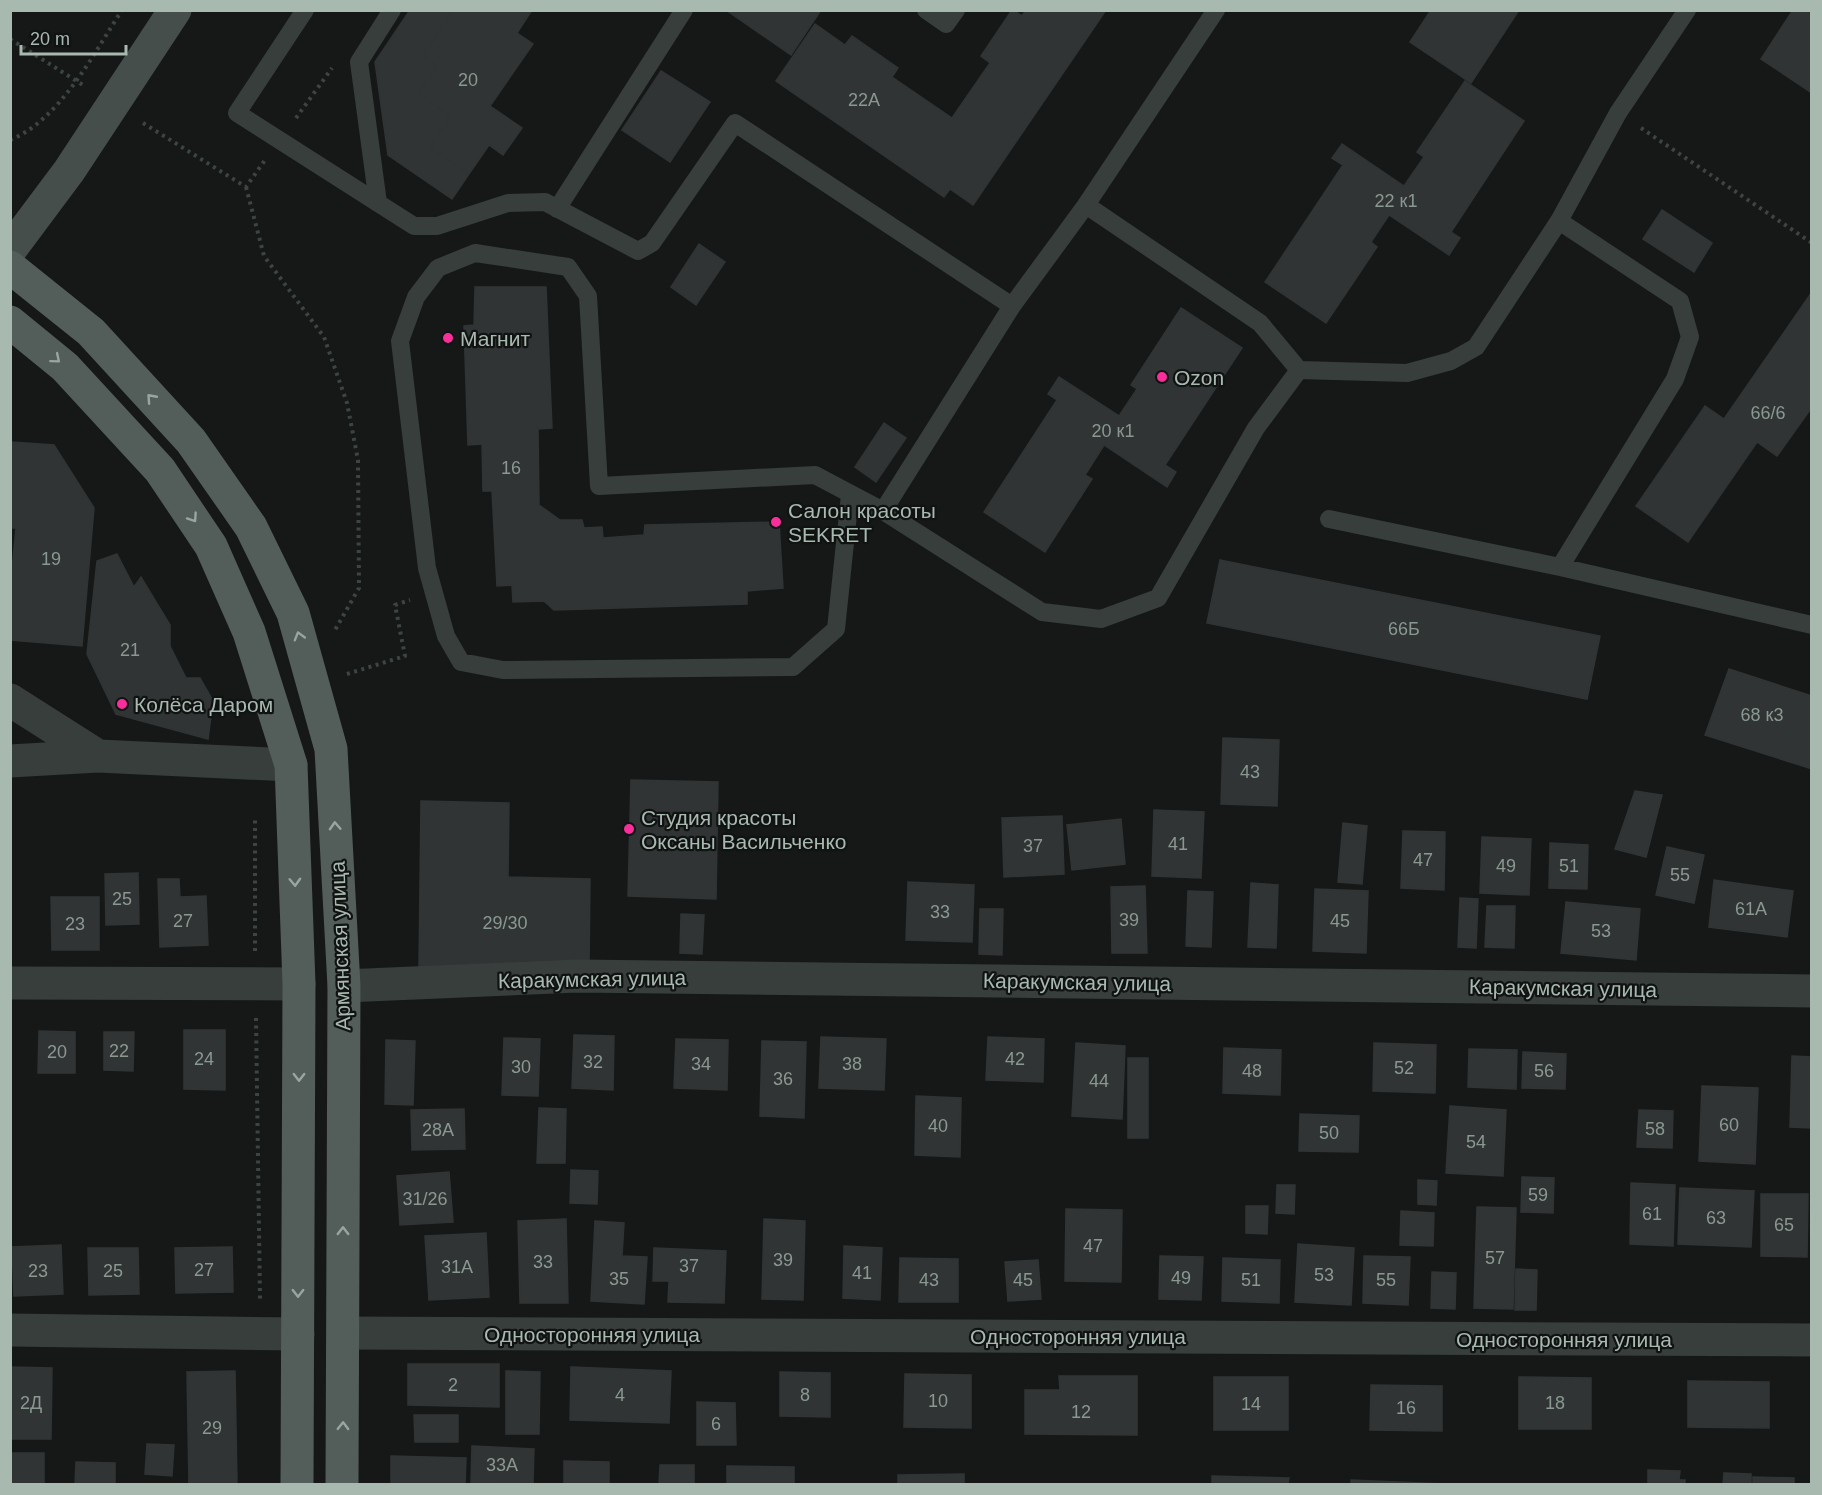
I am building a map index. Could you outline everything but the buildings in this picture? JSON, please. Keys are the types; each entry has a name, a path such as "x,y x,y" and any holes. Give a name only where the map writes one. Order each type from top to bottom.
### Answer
{"main road":[{"path":"10,250 69,171 170,18"},
{"name":"Армянская улица","path":"10,267 91,332 191,441 252,526 288,604 331,749 344,986 342,1485"},
{"name":"Армянская улица","path":"10,322 64,367 160,470 216,557 249,632 291,765 299,984 297,1485"}],"street":[{"path":"10,700 98,756"},
{"path":"10,762 98,756 291,765"},
{"name":"Каракумская улица","path":"344,986 577,975 1812,991"},
{"path":"10,983 299,984"},
{"path":"10,1330 298,1334"},
{"name":"Односторонняя улица","path":"344,1333 1812,1340"}],"lane":[{"path":"305,10 237,113 414,226 437,226 508,203 545,202 638,251 652,243 735,123 1012,306"},
{"path":"378,203 359,62 392,10"},
{"path":"557,209 684,10"},
{"path":"926,10 946,24 956,10"},
{"path":"883,511 1012,306 1086,205 1216,10"},
{"path":"1086,205 1260,323 1299,370 1407,373 1451,361 1476,347 1559,221 1618,113 1687,10"},
{"path":"1559,221 1680,301 1690,337 1676,379 1560,567"},
{"path":"850,495 836,630 793,667 503,670 461,662 446,636 427,568 400,341 416,297 438,268 475,253 568,267 588,296 599,486 815,475 883,511 1041,612 1101,619 1158,598 1256,428 1299,370"},
{"path":"1329,519 1560,567 1812,625"}],"path":[{"path":"10,140 22,135 64,98 122,10"},
{"path":"246,187 345,51 359,62"},
{"path":"1618,113 1812,243"},
{"path":"211,166 246,187 264,256 324,337 347,403 358,460 359,588 332,634"},
{"path":"347,674 405,656 395,605 434,593"},
{"path":"255,764 255,984 261,1334"}],"place":[{"name":"Магнит","path":"448,338"},
{"name":"Ozon","path":"1162,377"},
{"name":"Салон красоты SEKRET","path":"776,522"},
{"name":"Колёса Даром","path":"122,704"},
{"name":"Студия красоты Оксаны Васильченко","path":"629,829"}]}
